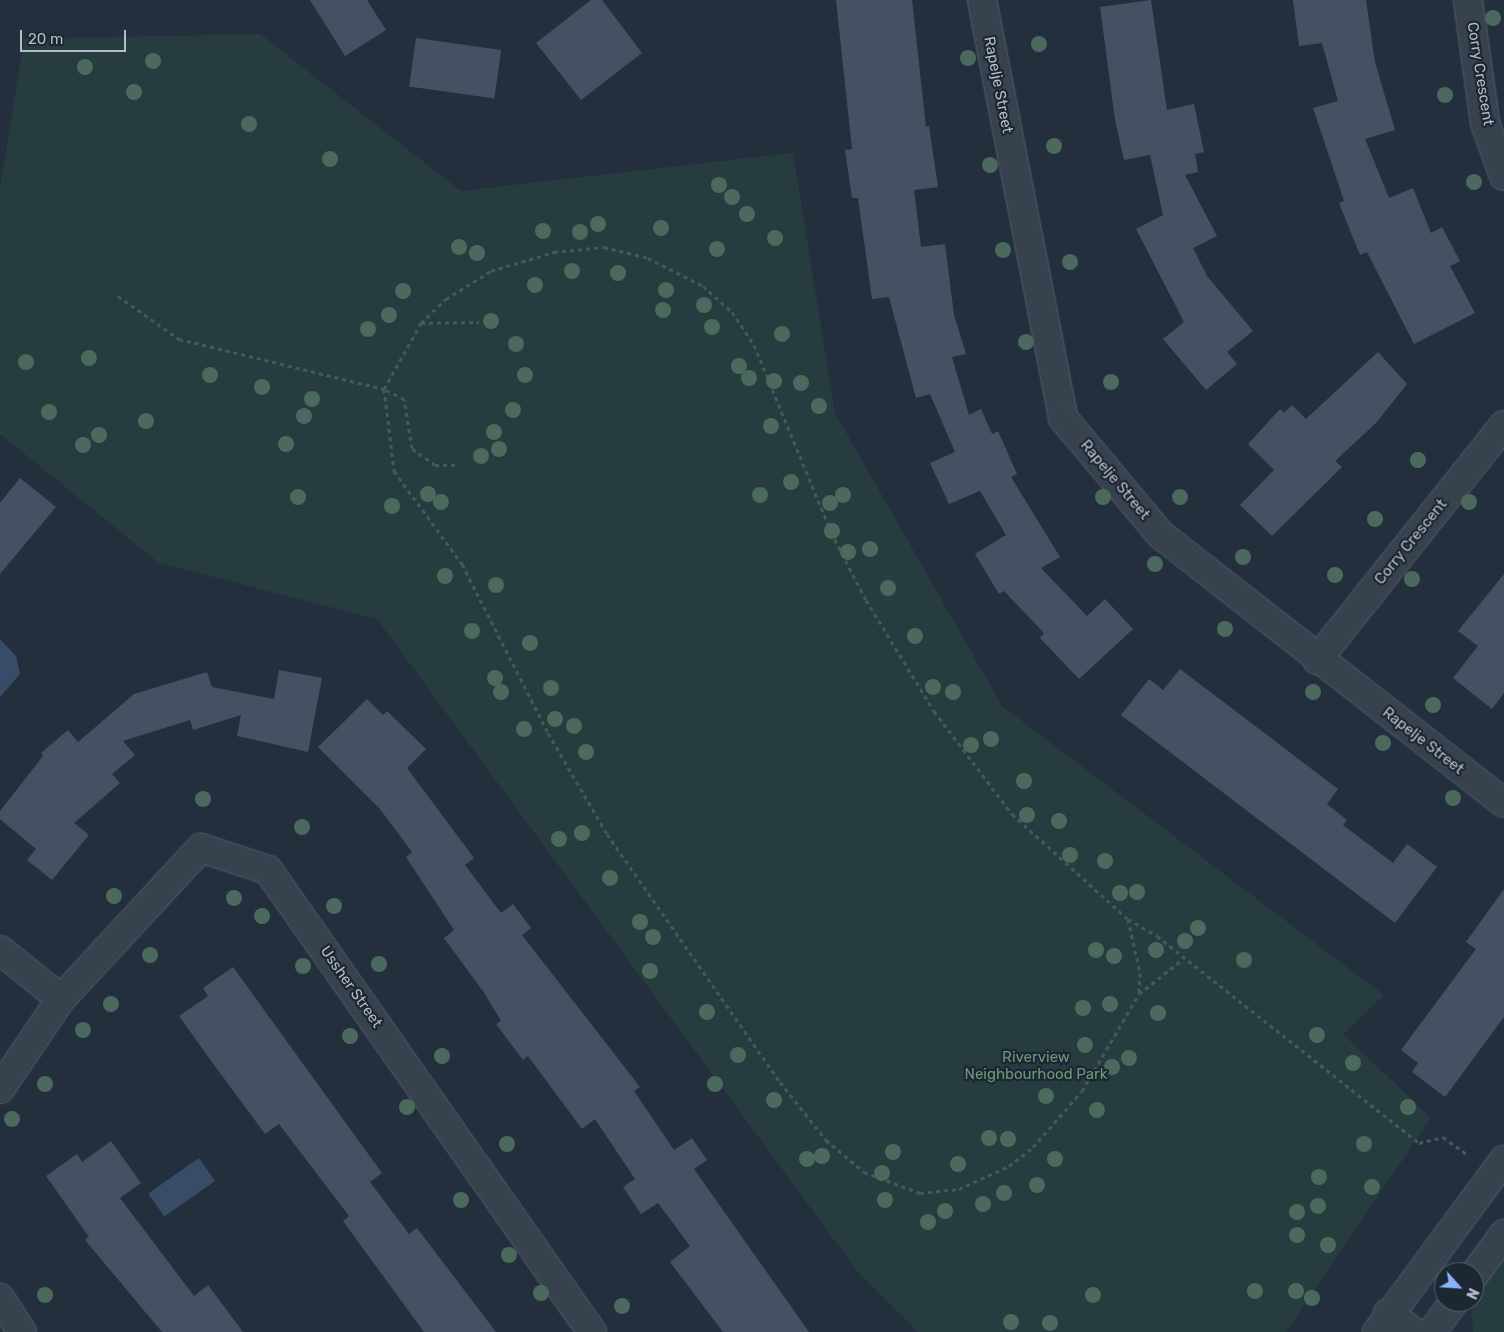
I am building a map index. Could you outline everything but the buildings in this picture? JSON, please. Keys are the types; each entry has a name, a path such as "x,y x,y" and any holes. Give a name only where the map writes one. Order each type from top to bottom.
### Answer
{"street":[{"name":"Rapelje Street","path":"982,0 1063,418 1161,535 1317,660 1504,803"},
{"name":"Corry Crescent","path":"1468,0 1485,123 1504,176"},
{"name":"Corry Crescent","path":"1317,660 1504,425"},
{"name":"Ussher Street","path":"61,999 202,848 268,870 592,1332"},
{"path":"0,950 61,999 0,1089"},
{"path":"1414,1332 1382,1323 1499,1167"},
{"path":"1484,1262 1504,1234"},
{"path":"0,1298 22,1332"},
{"path":"1432,1332 1447,1312"}],"path":[{"path":"1183,959 1139,994 1082,1091 1033,1147 988,1180 959,1190 920,1193 884,1183 842,1156 780,1082 608,834 548,733 462,564 394,471 384,389 421,323 446,299 491,271 554,252 604,248 648,258 684,274 722,302 754,345 831,532 914,681 1012,814 1128,919 1183,959 1419,1143 1443,1137 1499,1167"},
{"path":"118,296 179,338 384,389 404,398 412,448 435,465 455,465"},
{"path":"421,323 479,322"},
{"path":"1128,919 1140,973 1139,994"}],"green space":[{"name":"Riverview Neighbourhood Park","path":"260,34 461,191 793,153 835,413 1002,706 1384,995 1343,1034 1431,1118 1286,1332 918,1332 860,1275 377,619 159,563 0,434 0,188 24,39"},
{"path":"1504,1259 1504,1332 1473,1332 1472,1312 1484,1312 1484,1286"}],"water":[{"path":"0,639 16,656 20,674 0,697"},
{"path":"199,1158 215,1181 164,1216 148,1194"}]}
